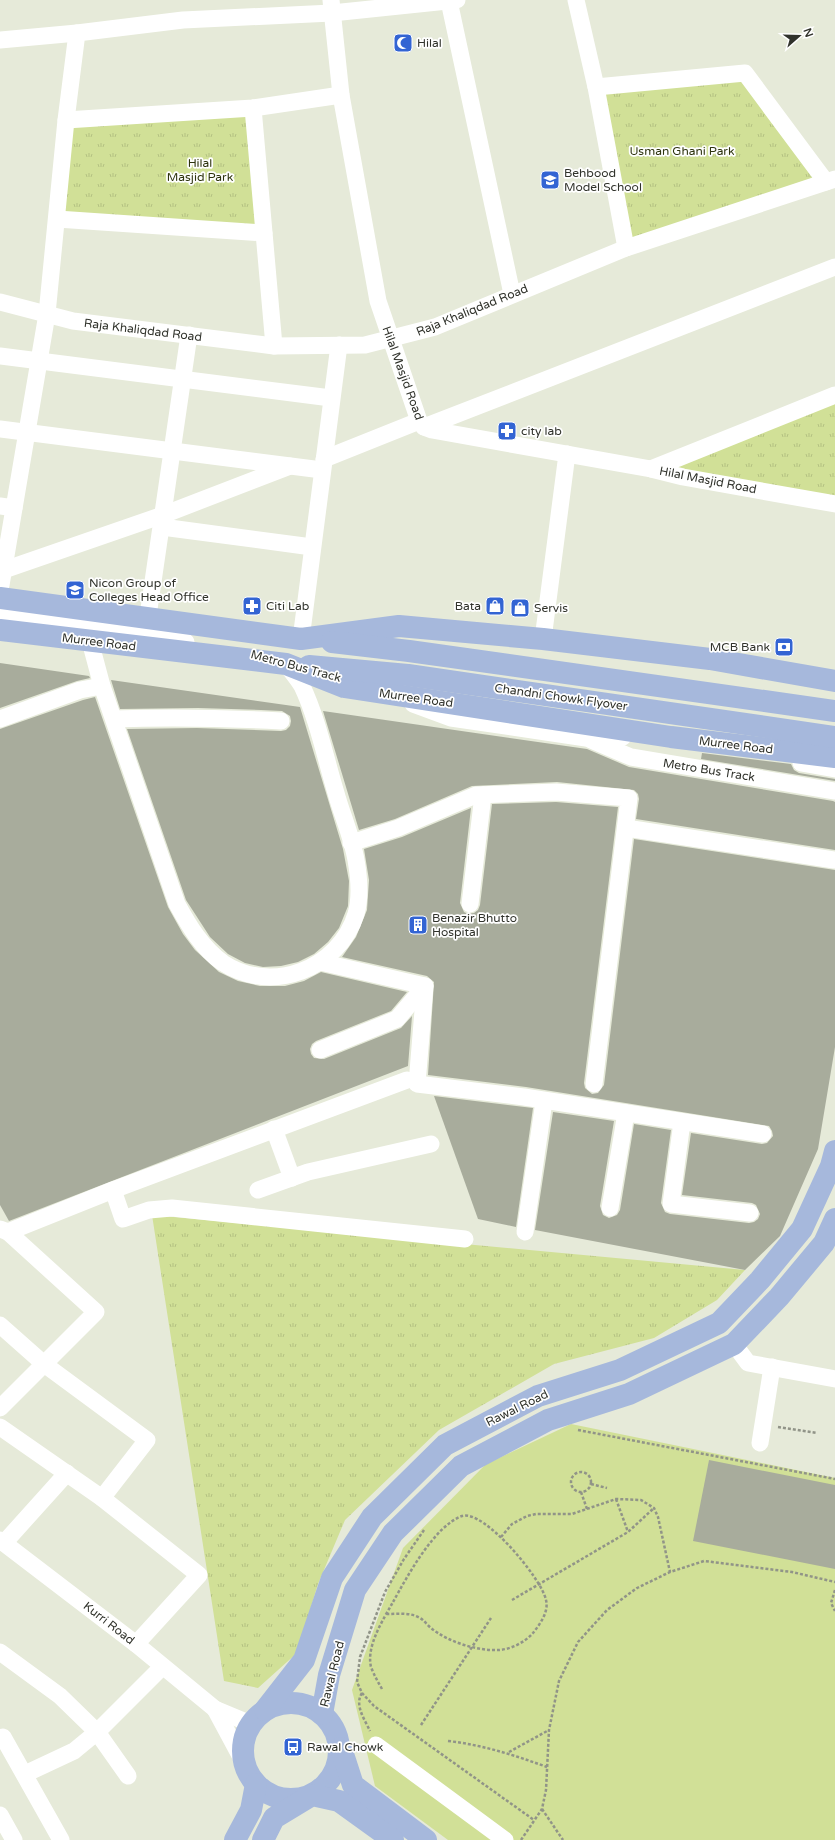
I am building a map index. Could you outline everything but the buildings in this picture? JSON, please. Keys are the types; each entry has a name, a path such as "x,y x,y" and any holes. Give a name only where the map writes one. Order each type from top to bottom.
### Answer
{"main road":[{"path":"2,584 301,639 314,636 400,626 543,639 710,660 835,681"},
{"name":"Murree Road","path":"0,630 286,664 344,687 671,737 835,757"},
{"name":"Chandni Chowk Flyover","path":"301,639 409,651 835,711"},
{"name":"Chandni Chowk Flyover","path":"286,664 408,675 835,737"},
{"name":"Rawal Road","path":"258,1717 304,1660 332,1578 372,1516 445,1445 538,1396 620,1370 719,1323 760,1280 802,1229 831,1166 835,1151"},
{"name":"Rawal Road","path":"322,1714 329,1675 356,1590 393,1533 461,1466 548,1420 629,1394 734,1344 779,1298 824,1243 835,1219"},
{"path":"393,1840 339,1801 312,1795 288,1799 276,1797 265,1792 256,1784 248,1774 244,1763 243,1751 244,1739 258,1717 276,1705 288,1702 300,1703 312,1707 322,1714 330,1722 336,1733 353,1785 426,1840"},
{"path":"263,1840 274,1818 312,1795 322,1788 330,1779 336,1769 339,1757 339,1745 336,1733"},
{"path":"235,1840 250,1810 256,1784"}],"street":[{"path":"576,0 596,87 626,248"},
{"path":"0,40 331,6 453,1 512,294"},
{"name":"Hilal Masjid Road","path":"331,6 341,95 378,301 390,340 422,424 432,430 835,504"},
{"path":"77,33 66,120 47,314 27,433 7,507 2,584 162,521 292,466"},
{"path":"596,87 745,73 830,180"},
{"path":"66,120 253,108 341,95"},
{"path":"253,108 274,346"},
{"name":"Raja Khaliqdad Road","path":"0,302 73,321 274,346 365,345 390,340 435,327 626,248 830,180"},
{"path":"57,219 264,233"},
{"path":"0,430 292,466 323,464 422,424 835,268"},
{"path":"149,609 189,335"},
{"path":"301,639 339,345"},
{"path":"0,356 331,398"},
{"path":"651,469 835,395"},
{"path":"543,639 567,454"},
{"path":"162,521 312,548"},
{"name":"Metro Bus Track","path":"0,616 208,645 282,660 352,681 451,718 586,738 640,736 835,769"},
{"path":"90,641 102,686 177,904 187,922 210,952 236,970 265,977 293,974 310,968 328,957 346,936 356,914 359,894 356,859 310,708 301,685 286,664"},
{"path":"0,719 80,690 102,686"},
{"path":"114,719 167,717 281,721"},
{"name":"Metro Bus Track","path":"586,738 631,757 835,791"},
{"path":"351,843 398,828 476,795 556,792 629,798 594,1084"},
{"path":"470,904 483,795"},
{"path":"626,828 834,860"},
{"path":"320,962 425,986"},
{"path":"320,1050 397,1019 425,986"},
{"path":"425,986 417,1084 544,1101 763,1134"},
{"path":"0,1408 96,1312 4,1231 407,1080"},
{"path":"525,1232 544,1101"},
{"path":"610,1208 626,1113"},
{"path":"682,1122 671,1204 750,1213"},
{"path":"274,1129 292,1178"},
{"path":"258,1190 308,1172 431,1144"},
{"path":"113,1190 123,1219 149,1210 172,1208 465,1239"},
{"path":"0,1325 44,1364 146,1440 102,1498"},
{"path":"734,1344 748,1362 835,1379"},
{"path":"760,1443 772,1367"},
{"path":"0,1427 102,1498 199,1576 136,1644"},
{"path":"2,1541 67,1473"},
{"name":"Kurri Road","path":"2,1541 136,1644 162,1667 215,1709"},
{"path":"0,1652 60,1696 97,1732 128,1776"},
{"path":"25,1774 74,1751 97,1732 162,1667"},
{"path":"215,1709 258,1717"},
{"path":"215,1709 244,1763"},
{"path":"0,1739 3,1738 25,1774 61,1840"},
{"path":"376,1745 505,1840"},
{"path":"0,1815 14,1840"}],"path":[{"path":"763,1424 817,1433"},
{"path":"572,1430 592,1432 835,1479"},
{"path":"581,1492 589,1488 591,1484 591,1480 585,1473 577,1473 573,1476 571,1485 574,1489 581,1492 587,1509"},
{"path":"591,1484 607,1488"},
{"path":"616,1499 628,1532"},
{"path":"501,1537 512,1524 527,1516 536,1514 572,1514 616,1499 641,1500 654,1508 658,1517 670,1572"},
{"path":"512,1600 628,1532 654,1508"},
{"path":"382,1689 374,1676 371,1666 371,1651 377,1635 387,1614 428,1544 455,1520 469,1515 476,1517 501,1537 524,1563 539,1584 546,1601 545,1613 540,1625 528,1638 513,1647 499,1650 473,1647 441,1635 420,1618 406,1613 387,1614"},
{"path":"425,1528 404,1559 385,1592 360,1657 357,1682 362,1693 374,1706 534,1820"},
{"path":"521,1840 542,1809 546,1790 549,1730 559,1681 578,1642 607,1610 637,1588 670,1572 704,1561 792,1572 835,1582"},
{"path":"835,1590 831,1603 835,1611"},
{"path":"421,1725 491,1618"},
{"path":"362,1693 359,1698 359,1704 376,1745"},
{"path":"509,1753 549,1730"},
{"path":"448,1741 469,1743 509,1753 547,1766"},
{"path":"542,1809 563,1840"}],"green space":[{"name":"Usman Ghani Park","path":"745,73 826,182 628,243 596,87"},
{"name":"Hilal Masjid Park","path":"253,108 264,233 57,219 66,120"},
{"path":"835,393 835,502 651,469"},
{"path":"152,1215 745,1270 717,1300 654,1338 554,1364 439,1430 345,1520 318,1584 297,1653 258,1688 224,1681"},
{"path":"571,1424 835,1478 835,1840 448,1840 375,1786 352,1690 403,1548 486,1464"}],"place":[{"name":"Hilal","path":"403,43"},
{"name":"Behbood Model School","path":"550,180"},
{"name":"city lab","path":"507,431"},
{"name":"Nicon Group of Colleges Head Office","path":"75,590"},
{"name":"Citi Lab","path":"252,606"},
{"name":"Bata","path":"495,606"},
{"name":"Servis","path":"520,608"},
{"name":"MCB Bank","path":"784,647"},
{"name":"Benazir Bhutto Hospital","path":"418,925"},
{"name":"Rawal Chowk","path":"293,1747"}]}
